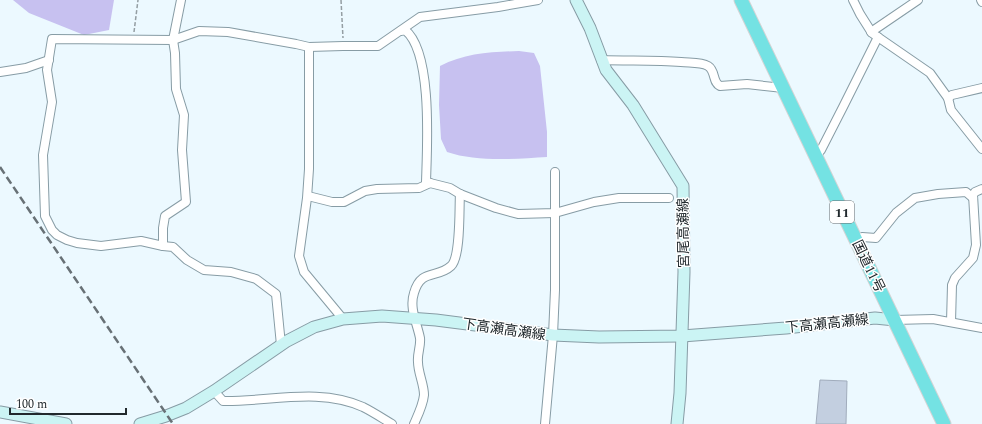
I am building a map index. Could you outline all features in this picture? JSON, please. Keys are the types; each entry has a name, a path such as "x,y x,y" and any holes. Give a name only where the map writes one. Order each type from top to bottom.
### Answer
{"highway":[{"name":"国道11号","path":"740,0 944,424"}],"main road":[{"name":"宮尾高瀬線","path":"576,0 590,28 601,60 611,77 633,105 682,186 684,272 680,393 677,424"},
{"name":"下高瀬高瀬線","path":"140,424 186,408 214,391 281,344 314,327 342,319 382,316 415,318 553,335 599,337 682,336 786,328 875,318 895,320"},
{"path":"0,412 66,424"}],"street":[{"path":"163,246 165,216 186,202 182,150 184,115 176,89 175,53 173,40 181,0"},
{"path":"281,344 276,294 256,279 232,272 204,270 187,260 174,246 163,246 141,241 101,246 77,243 57,235 52,230 45,216 43,155 52,102 47,70 52,39 173,40 199,31 228,32 309,47 378,46 420,17 498,7 538,0"},
{"path":"853,0 871,32 930,73 948,98 951,110 982,149"},
{"path":"871,32 918,0"},
{"path":"401,31 405,30 410,34 415,42 422,63 428,140 426,182 450,188 460,194 496,208 518,214 555,213 594,202 620,198 669,198"},
{"path":"816,156 878,37"},
{"path":"309,47 310,169 308,196 299,256 304,272 342,319"},
{"path":"0,72 26,68 49,60"},
{"path":"601,60 698,63 708,66 712,70 715,81 720,86 747,84 783,88"},
{"path":"948,98 952,95 979,90 982,88"},
{"path":"545,424 553,335 555,290 555,172"},
{"path":"308,196 332,202 344,202 365,191 419,188 430,183"},
{"path":"951,322 952,285 955,278 973,258 976,245 973,198 975,192 982,189"},
{"path":"856,240 862,237 876,238 896,213 915,198 938,194 966,192 973,198"},
{"path":"414,424 420,412 424,396 418,361 420,340 412,307 414,293 419,281 427,275 440,272 452,265 456,257 460,194"},
{"path":"895,320 933,319 982,328"},
{"path":"214,391 223,401 241,401 290,396 337,399 362,407 392,424"}],"path":[{"path":"133,39 138,0"},
{"path":"341,0 343,46"}],"shaded area":[{"path":"13,0 114,0 109,30 84,35 29,13"},
{"path":"519,51 534,53 540,66 547,132 547,157 483,159 447,152 441,139 439,105 440,66 459,58 469,56"}],"building":[{"path":"820,380 847,381 846,424 816,424"}],"railway":[{"path":"0,167 173,424"}]}
